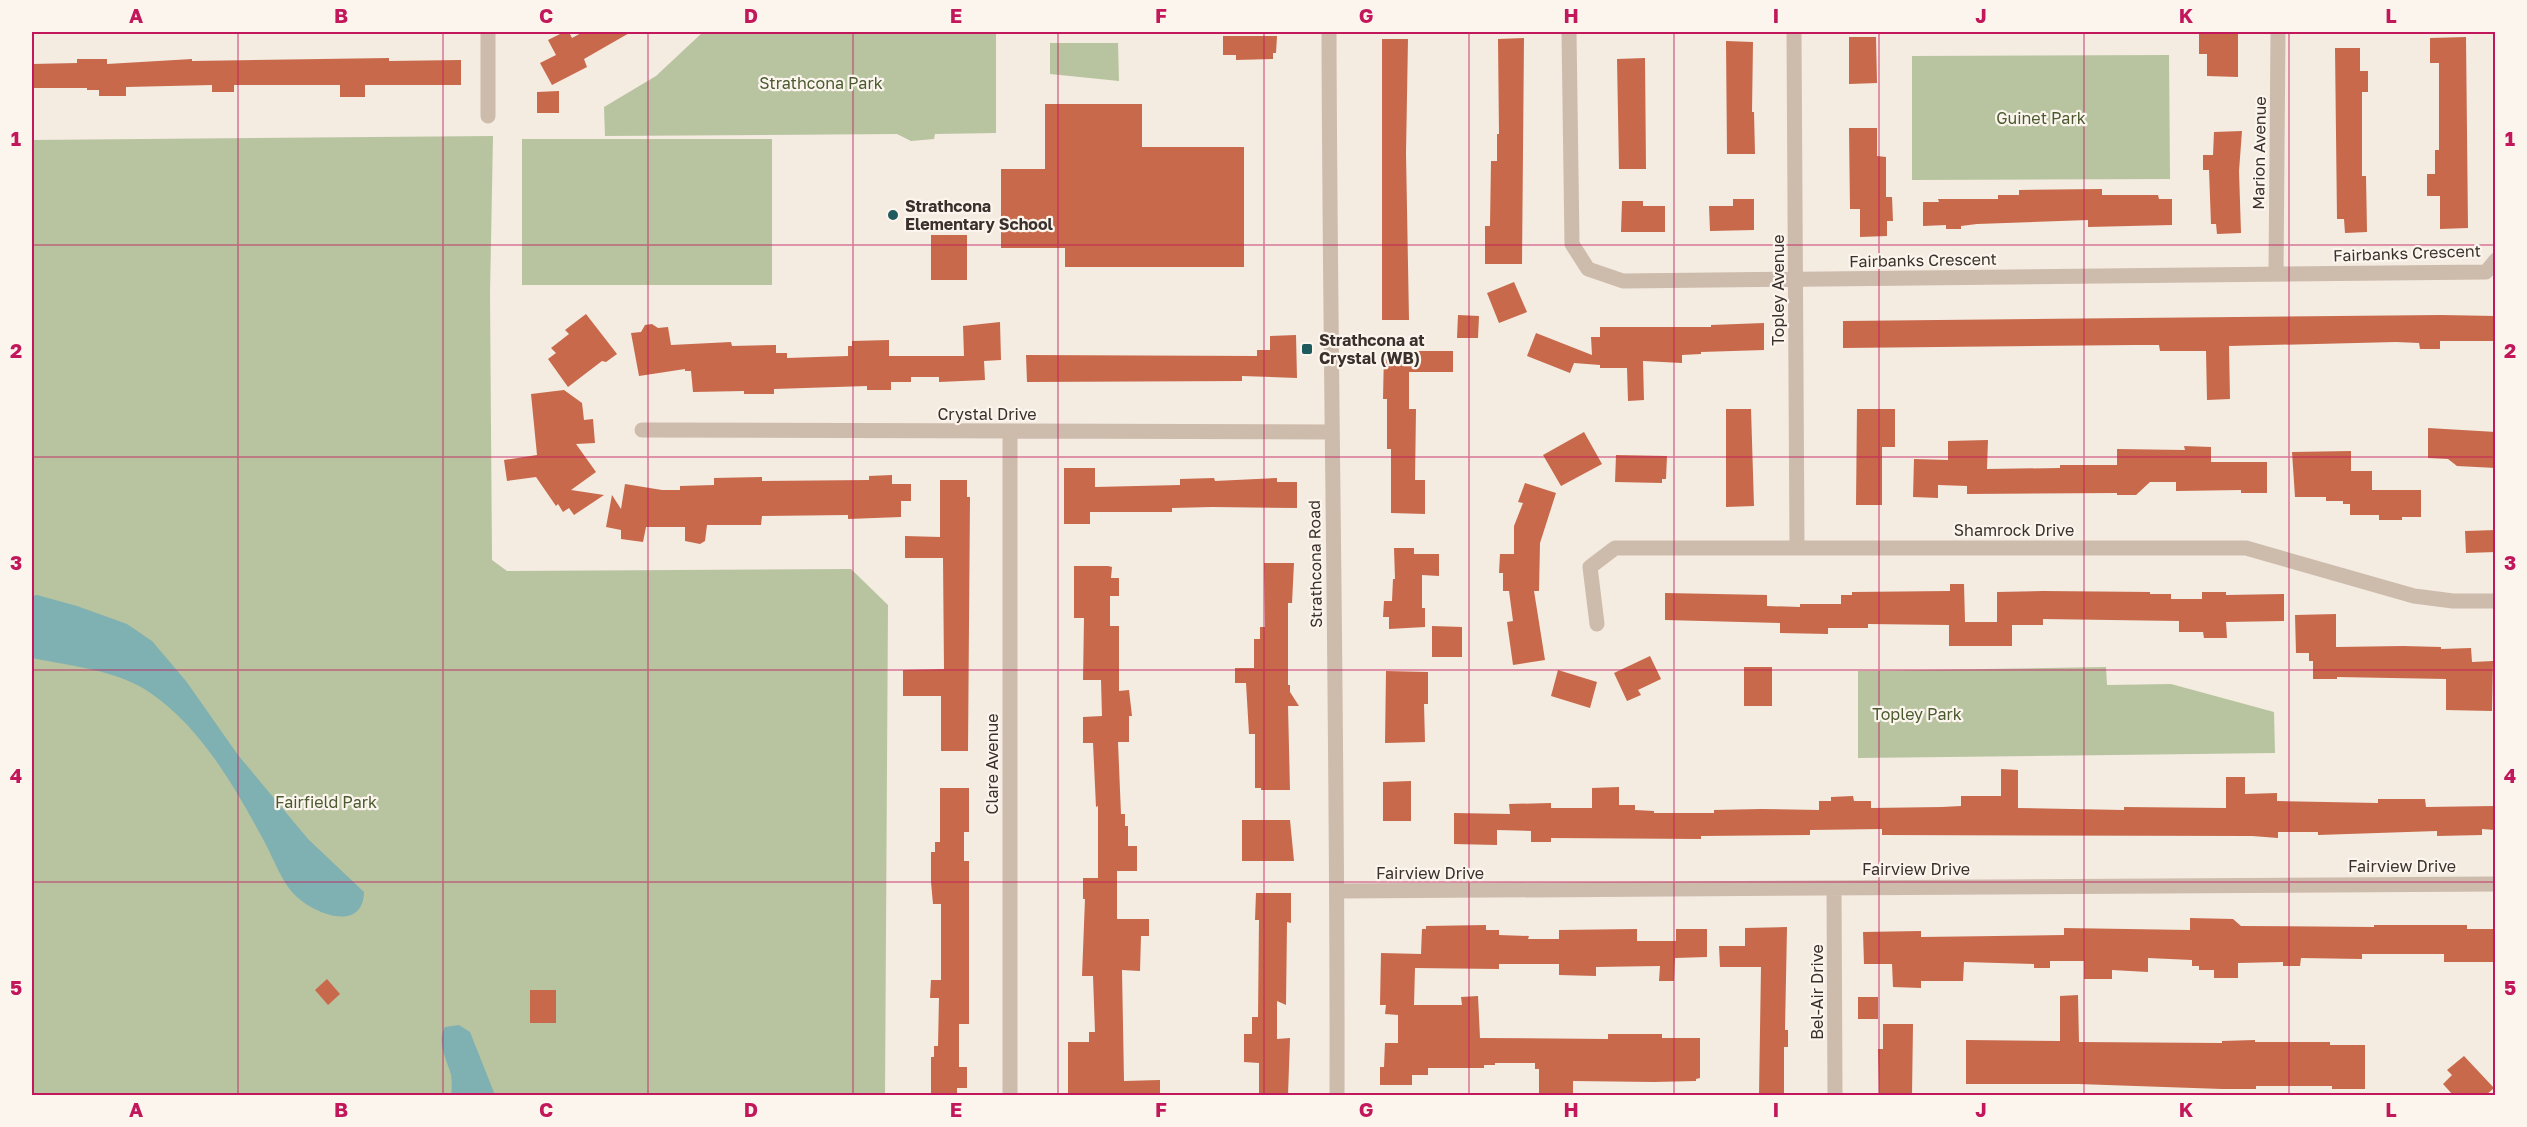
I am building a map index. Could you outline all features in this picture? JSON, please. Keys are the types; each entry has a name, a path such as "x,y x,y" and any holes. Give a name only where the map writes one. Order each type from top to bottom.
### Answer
{"street":[{"path":"488,32 488,116"},
{"name":"Strathcona Road","path":"1329,32 1331,432 1338,891 1337,1095"},
{"name":"Fairbanks Crescent","path":"1569,32 1572,244 1588,269 1623,281 2486,272 2496,260"},
{"name":"Topley Avenue","path":"1794,32 1797,548"},
{"name":"Marion Avenue","path":"2276,274 2278,32"},
{"name":"Crystal Drive","path":"642,430 1331,432"},
{"name":"Clare Avenue","path":"1010,432 1010,1095"},
{"name":"Shamrock Drive","path":"1597,624 1590,567 1615,548 2246,548 2414,596 2453,601 2496,602"},
{"name":"Fairview Drive","path":"1338,891 2496,884"},
{"name":"Bel-Air Drive","path":"1834,888 1835,1095"}],"green space":[{"name":"Strathcona Park","path":"703,32 1152,33 996,33 996,133 935,134 934,139 911,141 897,134 605,136 604,107 656,76"},
{"path":"1050,43 1118,43 1119,81 1050,74"},
{"name":"Guinet Park","path":"2169,55 2170,179 1912,180 1912,56"},
{"name":"Fairfield Park","path":"493,136 490,294 492,560 507,571 851,569 888,605 885,1095 32,1095 32,140"},
{"path":"522,139 772,139 772,285 522,285"},
{"name":"Topley Park","path":"2106,667 2107,685 2171,684 2274,712 2275,753 1858,758 1858,671"}],"water":[{"path":"37,595 127,624 152,641 186,681 238,755 308,839 364,892 361,905 355,913 336,916 324,913 303,902 290,890 228,778 185,722 168,706 149,692 123,679 93,670 32,658 32,596"},
{"path":"459,1025 470,1032 495,1095 451,1095 451,1075 443,1051 442,1039 445,1027"}],"building":[{"path":"569,32 572,38 583,32 631,32 584,59 587,67 552,85 540,63 556,55 548,40"},
{"path":"2199,32 2238,32 2238,77 2207,76 2207,54 2199,54"},
{"path":"1223,36 1277,36 1276,53 1273,53 1273,59 1236,60 1236,55 1223,55"},
{"path":"1849,37 1876,37 1877,83 1849,84"},
{"path":"2466,37 2468,228 2440,229 2440,196 2427,196 2427,174 2435,174 2435,150 2439,150 2439,63 2430,63 2430,38"},
{"path":"1524,38 1522,264 1485,264 1485,226 1490,226 1491,161 1497,161 1497,134 1499,134 1498,39"},
{"path":"1382,39 1408,39 1406,153 1409,320 1382,320"},
{"path":"1726,41 1753,42 1752,112 1754,112 1755,154 1727,154"},
{"path":"2335,48 2360,48 2360,71 2368,71 2368,92 2362,92 2362,176 2366,176 2367,232 2345,233 2344,219 2337,219"},
{"path":"389,58 389,61 461,60 461,85 365,85 365,97 340,97 340,85 234,85 234,92 212,92 212,85 126,87 126,96 99,96 99,90 87,90 87,88 32,88 32,64 77,63 77,59 107,59 107,64 192,59 192,61"},
{"path":"1645,58 1646,169 1619,169 1617,59"},
{"path":"559,91 559,113 537,113 537,92"},
{"path":"1045,104 1142,104 1142,147 1244,147 1244,267 1065,267 1065,248 1001,248 1001,169 1045,169"},
{"path":"1849,128 1877,128 1877,156 1886,157 1886,197 1892,197 1893,221 1887,221 1887,236 1860,237 1860,209 1850,209"},
{"path":"2242,131 2239,171 2241,233 2217,234 2216,224 2211,224 2209,170 2203,170 2203,155 2213,155 2214,132"},
{"path":"2102,189 2102,195 2158,195 2159,199 2172,199 2172,225 2088,227 2088,220 1977,224 1961,226 1961,229 1946,229 1946,225 1923,226 1923,202 1939,202 1938,199 1998,199 1998,195 2019,195 2019,190"},
{"path":"1733,199 1754,199 1754,230 1710,231 1709,206 1733,206"},
{"path":"1622,201 1643,201 1643,206 1665,206 1665,232 1621,232"},
{"path":"931,235 967,235 967,280 931,280"},
{"path":"1514,282 1527,312 1499,323 1487,293"},
{"path":"586,314 617,354 606,362 602,361 568,387 548,359 556,353 551,348 569,334 565,330"},
{"path":"1458,315 1479,316 1478,338 1457,338"},
{"path":"2495,316 2495,341 2440,341 2440,349 2420,349 2419,343 2396,342 2229,346 2230,399 2207,400 2206,351 2160,351 2159,345 1843,348 1843,321"},
{"path":"1000,322 1001,360 984,361 985,380 939,382 939,377 911,377 911,382 891,382 891,390 867,390 867,386 774,389 774,394 744,394 744,391 693,392 691,371 685,371 685,369 639,376 631,333 641,332 645,325 652,324 658,328 668,327 671,345 731,342 732,346 776,345 776,353 787,353 787,358 848,356 848,346 852,346 852,341 889,340 889,356 964,356 963,326"},
{"path":"1764,323 1764,350 1701,352 1701,354 1682,355 1682,363 1643,361 1644,400 1628,401 1627,368 1600,368 1600,365 1574,363 1570,373 1527,356 1536,333 1592,355 1591,337 1600,337 1600,327 1711,327 1711,325"},
{"path":"1296,335 1297,378 1242,376 1242,381 1027,382 1026,355 1257,356 1257,350 1270,350 1270,336"},
{"path":"1384,351 1453,351 1453,372 1409,372 1409,409 1416,409 1415,480 1425,480 1425,514 1391,513 1391,449 1387,449 1387,399 1383,399"},
{"path":"564,390 582,403 584,420 593,419 595,443 576,444 596,472 571,490 604,495 574,515 569,508 563,512 558,504 556,506 536,477 507,481 504,460 537,455 531,394"},
{"path":"1726,409 1751,409 1754,506 1726,507"},
{"path":"1857,409 1895,409 1895,447 1882,447 1882,505 1856,505"},
{"path":"2428,428 2496,432 2496,468 2457,466 2448,459 2428,458"},
{"path":"1584,432 1602,464 1561,486 1543,455"},
{"path":"1988,440 1987,469 2117,465 2117,449 2185,450 2184,446 2211,447 2211,462 2267,462 2267,493 2241,493 2241,490 2176,491 2176,482 2150,482 2136,495 2117,495 2117,493 1967,494 1967,486 1938,485 1938,498 1913,497 1914,459 1948,460 1948,441"},
{"path":"2351,451 2351,471 2372,471 2372,490 2421,490 2421,517 2379,520 2379,515 2350,515 2350,504 2343,504 2343,501 2326,501 2326,497 2295,497 2292,452"},
{"path":"1616,455 1667,456 1666,479 1662,479 1662,483 1615,482"},
{"path":"1064,468 1095,468 1095,487 1180,485 1180,479 1214,478 1215,481 1277,478 1277,482 1297,482 1297,508 1212,507 1172,508 1172,512 1090,512 1090,524 1064,524"},
{"path":"892,475 892,484 911,484 911,501 901,501 901,517 848,519 848,515 762,516 761,525 707,525 705,541 700,544 685,541 685,527 646,527 643,542 621,539 621,530 606,527 612,495 621,509 625,484 662,490 680,490 680,486 714,485 714,478 762,477 762,481 869,480 869,476"},
{"path":"940,480 967,480 967,497 970,497 968,751 941,751 941,696 903,696 903,670 944,669 943,558 905,558 905,536 940,537"},
{"path":"1525,483 1556,493 1540,543 1539,591 1534,591 1545,660 1513,665 1507,622 1513,621 1509,591 1503,591 1503,573 1499,573 1500,554 1514,554 1514,526 1523,503 1518,502"},
{"path":"2496,530 2496,552 2466,553 2465,531"},
{"path":"1394,548 1414,548 1414,554 1439,554 1439,576 1422,575 1422,608 1425,608 1425,627 1389,629 1389,617 1383,617 1384,601 1392,601 1393,579 1395,579"},
{"path":"1264,563 1294,563 1292,603 1288,603 1288,685 1299,706 1288,706 1290,790 1255,788 1255,734 1249,734 1246,683 1235,683 1235,668 1254,668 1254,639 1260,639 1260,627 1265,627"},
{"path":"1074,566 1112,567 1111,578 1119,578 1119,596 1110,596 1110,626 1119,626 1119,691 1129,690 1132,716 1129,716 1129,742 1118,742 1121,814 1125,814 1125,826 1128,826 1128,846 1137,846 1137,871 1117,871 1117,919 1149,919 1149,936 1141,936 1140,971 1122,970 1124,1081 1160,1080 1160,1095 1068,1095 1068,1042 1089,1042 1089,1032 1095,1032 1093,976 1082,976 1085,899 1083,899 1083,878 1098,878 1098,806 1096,807 1093,743 1083,743 1083,717 1102,716 1101,680 1083,680 1084,618 1074,618"},
{"path":"1950,584 1964,584 1965,622 1997,622 1997,592 2043,591 2150,592 2150,594 2171,594 2171,599 2202,599 2202,592 2226,592 2226,595 2284,594 2284,621 2226,622 2227,638 2204,638 2203,632 2179,632 2179,621 2043,619 2043,625 2012,625 2012,646 1949,646 1949,625 1868,624 1868,628 1828,628 1828,634 1780,633 1780,623 1665,620 1665,593 1767,595 1767,606 1800,607 1800,604 1841,604 1841,595 1852,595 1852,592 1950,591"},
{"path":"2336,614 2336,647 2471,648 2472,662 2493,661 2492,711 2446,710 2446,679 2337,677 2337,679 2313,679 2313,661 2309,661 2309,653 2296,653 2295,615"},
{"path":"1432,626 1462,627 1462,657 1432,657"},
{"path":"1650,656 1661,679 1638,690 1641,695 1627,701 1614,673"},
{"path":"1744,667 1772,667 1772,706 1744,706"},
{"path":"1558,670 1597,682 1590,708 1551,696"},
{"path":"1386,671 1428,672 1428,704 1424,704 1425,742 1385,743"},
{"path":"2001,769 2018,770 2018,808 2124,810 2124,807 2226,808 2226,777 2245,777 2245,794 2277,793 2277,801 2378,803 2378,799 2425,799 2426,807 2495,806 2495,830 2482,829 2482,835 2437,836 2437,831 2318,835 2318,832 2278,832 2278,838 2252,836 1882,835 1882,829 1810,830 1810,835 1701,836 1701,839 1551,838 1551,842 1531,842 1531,831 1497,830 1497,845 1454,844 1454,813 1510,814 1509,804 1551,803 1551,808 1592,808 1592,788 1619,787 1619,805 1635,805 1635,810 1654,811 1654,813 1714,813 1714,810 1761,809 1819,810 1819,801 1831,801 1831,797 1853,796 1854,801 1871,801 1871,808 1942,807 1961,806 1961,796 2001,796"},
{"path":"1411,781 1411,821 1383,821 1383,782"},
{"path":"940,788 969,788 969,832 964,832 964,861 969,861 969,1024 959,1024 959,1067 967,1067 967,1088 957,1088 957,1095 931,1095 931,1057 934,1057 934,1046 938,1046 939,998 930,998 931,980 941,980 941,904 933,904 931,852 935,852 935,842 940,842"},
{"path":"1242,820 1290,820 1294,861 1242,861"},
{"path":"1256,893 1291,893 1291,923 1287,922 1286,1005 1277,1001 1277,1039 1290,1038 1288,1095 1259,1095 1259,1063 1244,1062 1244,1034 1252,1034 1252,1017 1258,1017 1259,920 1255,920"},
{"path":"2190,918 2233,919 2241,926 2467,925 2467,929 2496,929 2496,962 2444,962 2444,954 2362,954 2362,959 2301,958 2300,966 2283,966 2283,962 2238,963 2238,978 2214,978 2214,970 2199,970 2199,966 2192,966 2192,960 2148,958 2148,972 2112,970 2112,979 2084,979 2084,961 2050,961 2050,968 2034,968 2034,964 1964,962 1963,981 1921,981 1921,988 1893,987 1892,964 1864,964 1863,932 1921,931 1921,937 2064,935 2064,928 2190,930"},
{"path":"1486,925 1486,930 1499,930 1499,935 1529,936 1528,939 1559,939 1559,930 1637,929 1637,941 1676,941 1676,929 1707,929 1707,957 1675,958 1674,981 1659,981 1660,966 1596,967 1596,976 1559,975 1559,964 1499,964 1499,969 1415,968 1414,1005 1462,1005 1461,997 1478,996 1480,1038 1608,1039 1608,1034 1662,1034 1662,1038 1700,1038 1700,1078 1696,1081 1654,1082 1573,1081 1573,1095 1539,1095 1539,1069 1535,1069 1535,1063 1495,1063 1495,1065 1484,1065 1484,1068 1428,1068 1428,1075 1412,1075 1412,1085 1380,1085 1380,1067 1384,1067 1385,1043 1398,1043 1398,1015 1385,1014 1386,1005 1380,1005 1381,953 1421,954 1422,929 1426,929 1426,926"},
{"path":"1787,927 1785,1030 1788,1030 1788,1047 1784,1047 1784,1095 1759,1095 1761,967 1720,967 1719,946 1745,946 1745,928"},
{"path":"327,979 340,994 328,1005 315,990"},
{"path":"530,990 556,990 556,1023 530,1023"},
{"path":"2078,995 2079,1042 2222,1043 2222,1041 2255,1040 2255,1042 2330,1042 2330,1045 2365,1045 2365,1089 2332,1089 2332,1086 2256,1086 2256,1089 2222,1089 2078,1084 1966,1084 1966,1040 2060,1041 2060,996"},
{"path":"1858,997 1878,997 1878,1019 1858,1019"},
{"path":"1883,1024 1913,1024 1912,1095 1879,1095 1878,1049 1883,1049"},
{"path":"2464,1056 2494,1088 2486,1095 2453,1095 2443,1084 2452,1075 2447,1070"}],"place":[{"name":"Strathcona Elementary School","path":"893,215"},
{"name":"Strathcona at Crystal (WB)","path":"1307,349"}]}
